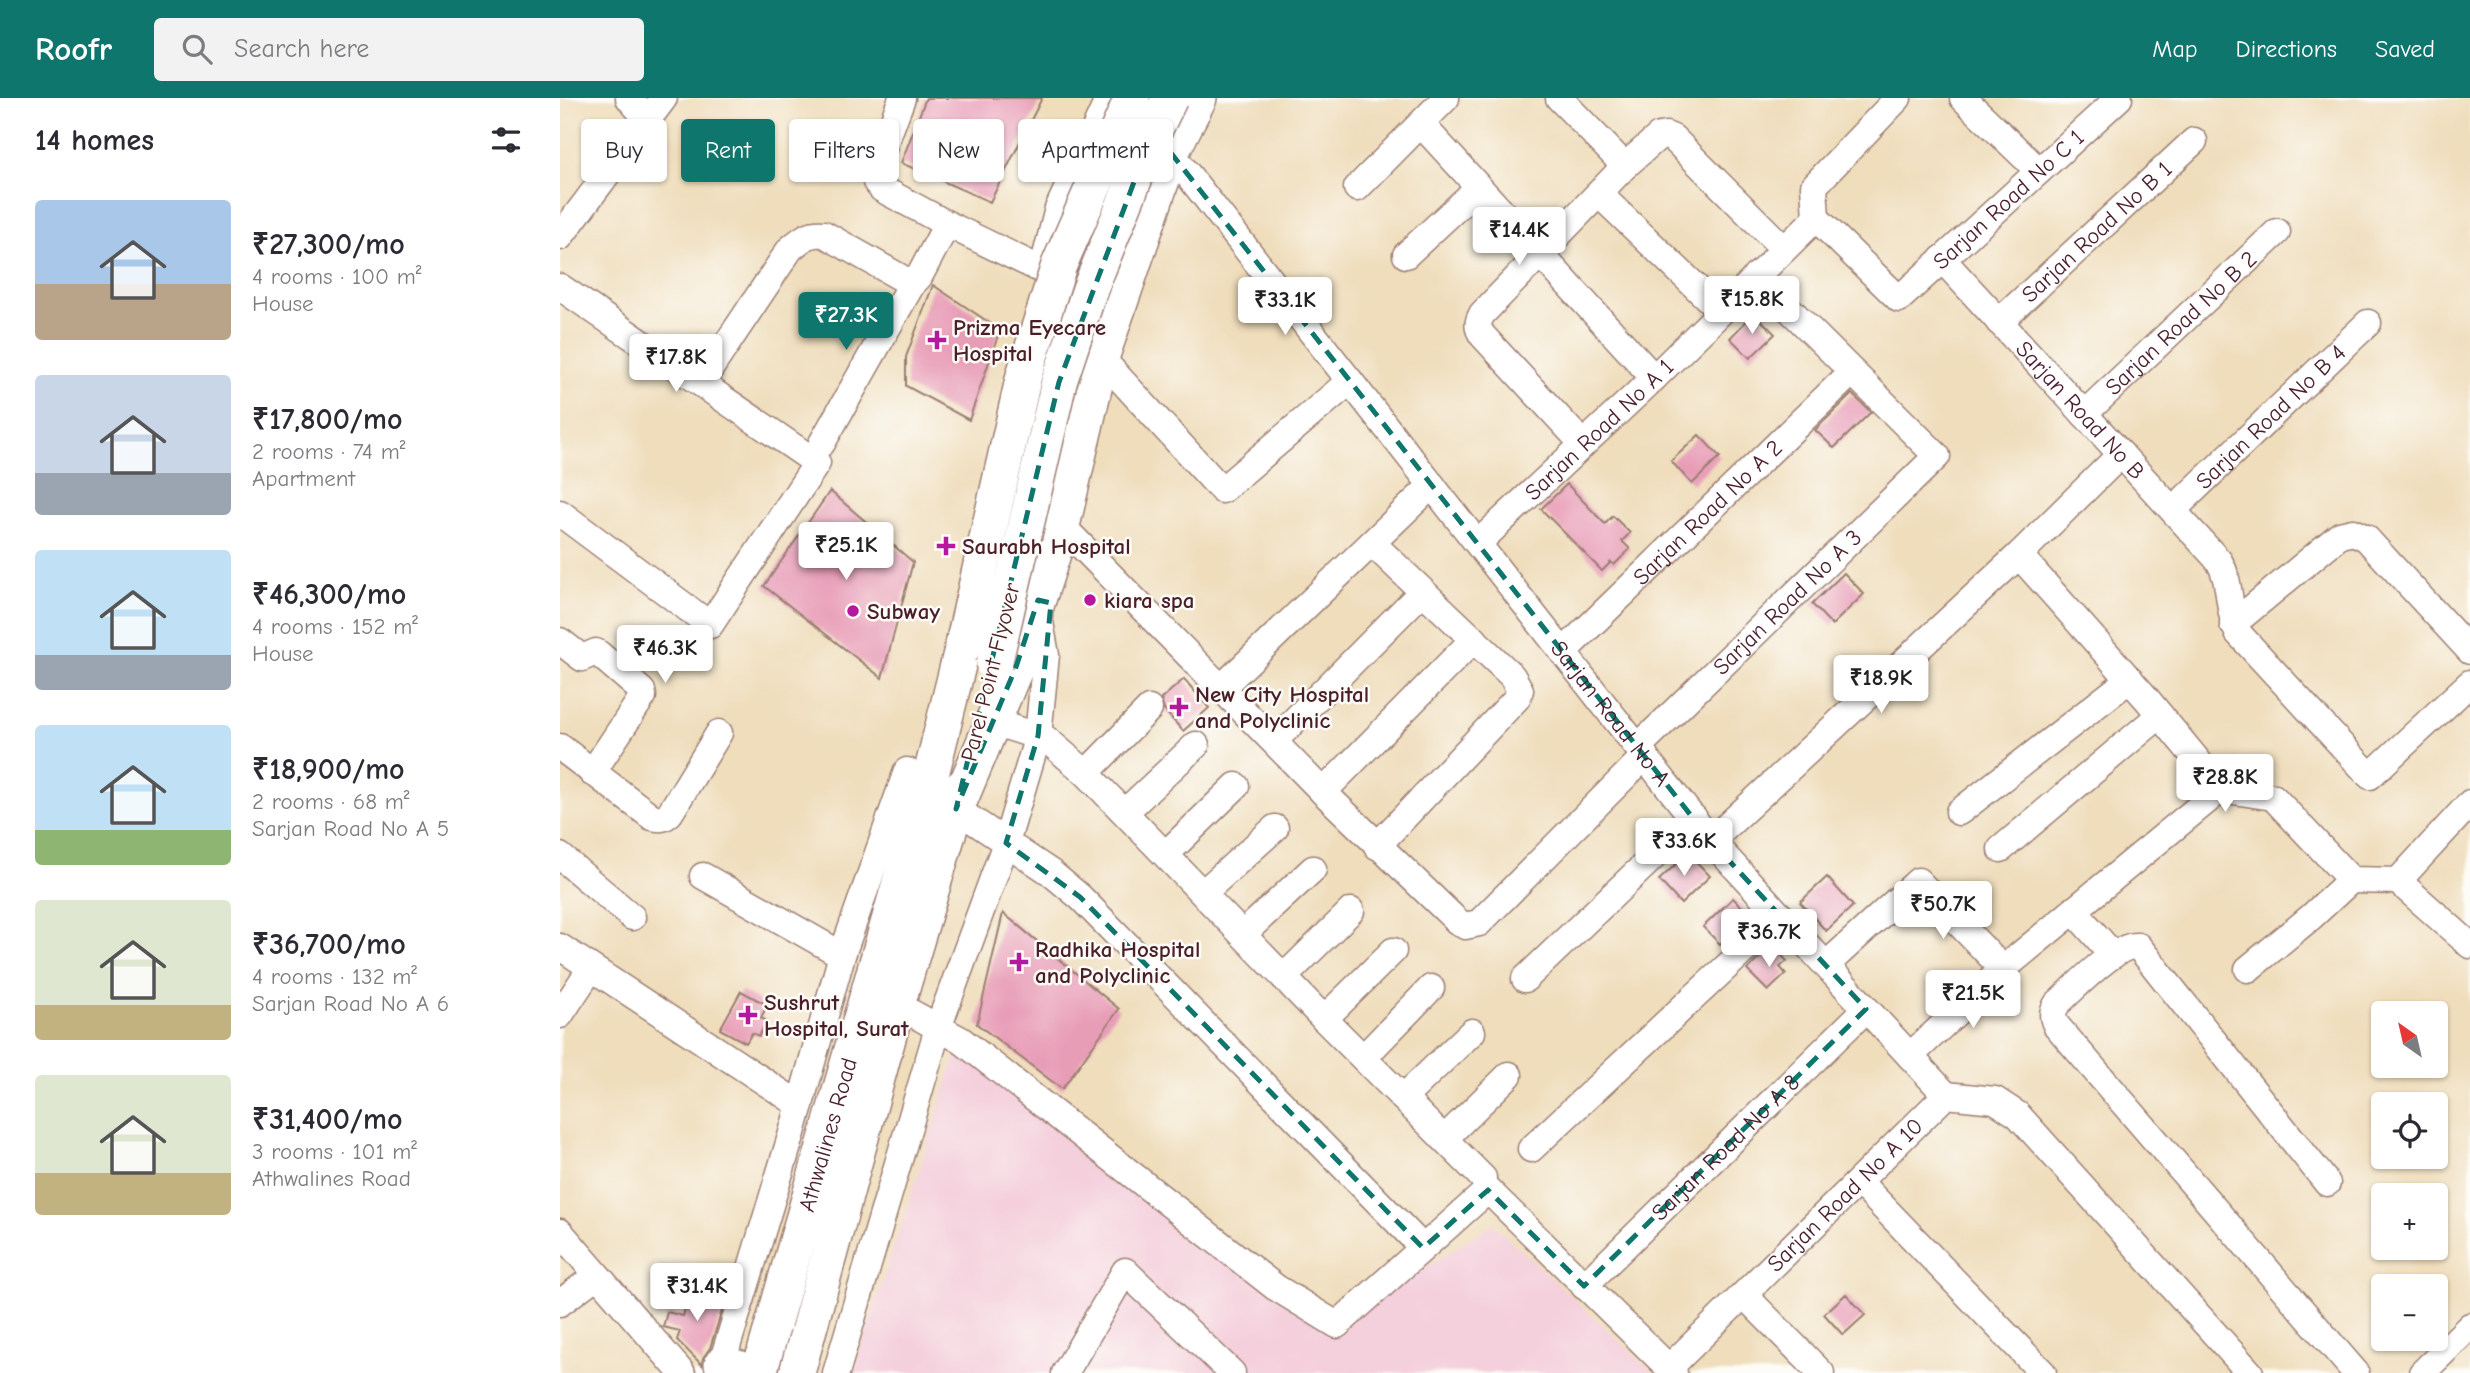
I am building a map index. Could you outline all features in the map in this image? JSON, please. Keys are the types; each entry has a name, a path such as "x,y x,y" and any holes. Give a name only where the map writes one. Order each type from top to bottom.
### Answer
{"main road":[{"name":"Parel Point Flyover","path":"919,773 962,649 1024,375 1059,265 1132,98"},
{"name":"Parel Point Flyover","path":"956,810 994,665 1059,382 1090,289 1153,133 1170,98"},
{"path":"1173,149 1199,98"},
{"path":"919,773 1008,376 1046,272 1062,211 1108,108"},
{"path":"956,810 1016,667 1037,604 1062,526 1101,358 1161,182"},
{"name":"Athwalines Road","path":"757,1373 919,773"},
{"name":"Athwalines Road","path":"797,1373 897,1005 956,810"},
{"path":"721,1368 757,1373"}],"street":[{"path":"629,98 647,119"},
{"path":"649,119 664,98"},
{"path":"902,98 874,172 876,182 882,189 947,224 1046,272"},
{"path":"1357,188 1446,98"},
{"path":"1816,218 1814,186 1898,98"},
{"path":"1963,98 2039,171"},
{"name":"Sarjan Road No C 1","path":"1816,218 1899,299 2119,98"},
{"path":"1564,100 1625,166"},
{"path":"1108,108 1123,119"},
{"path":"1421,124 1654,378"},
{"path":"1581,443 1479,330 1478,323 1482,314 1625,166 1659,136 1673,138 1784,249"},
{"name":"Sarjan Road No B 1","path":"1999,322 2194,141"},
{"name":"Sarjan Road No A","path":"1173,156 1712,841 1946,1096"},
{"path":"562,231 600,182"},
{"path":"1406,255 1478,188"},
{"path":"1599,194 1721,311"},
{"name":"Sarjan Road No A 1","path":"1478,543 1581,443 1654,378 1816,218"},
{"path":"822,443 947,224"},
{"name":"Sarjan Road No B 2","path":"2084,414 2277,232"},
{"path":"710,369 790,249 814,233 824,234 912,284"},
{"name":"Sarjan Road No B","path":"1942,259 2219,561 2227,578 2233,624"},
{"path":"1756,276 1852,372"},
{"path":"560,287 817,463 710,625 560,513"},
{"name":"Sarjan Road No B 4","path":"2172,510 2368,323"},
{"path":"1101,358 1222,490 1350,381"},
{"name":"Sarjan Road No A 3","path":"1377,846 1457,921 1465,926 1479,923 1642,752 1937,456 1852,372"},
{"name":"Sarjan Road No A 2","path":"1563,652 1852,372"},
{"path":"1712,841 2019,555 2121,454"},
{"path":"1221,688 1432,485"},
{"path":"1062,526 1377,846 1519,694 1516,680 1372,543"},
{"path":"2470,651 2366,538 2353,532 2340,535 2233,624 2244,642 2370,776 2470,683"},
{"path":"2019,555 2130,679 2221,789 2273,797 2351,880"},
{"path":"1274,741 1422,592"},
{"path":"836,1373 938,1028 1006,843 1038,736 1046,655 1037,604"},
{"path":"1323,792 1474,639"},
{"path":"560,642 582,658 596,652 642,691 643,696 592,772"},
{"path":"1959,812 2130,679"},
{"path":"1086,773 1149,709"},
{"path":"2001,849 2160,715"},
{"path":"993,722 1046,739 1086,773 1324,1019 1483,1178"},
{"path":"560,747 652,817 666,817 719,733"},
{"path":"1125,812 1196,746"},
{"path":"721,1368 842,955 919,773"},
{"path":"1166,853 1236,786"},
{"path":"1910,1056 2003,970 2221,789"},
{"path":"2398,881 2470,803"},
{"path":"956,810 1050,872 1080,897 1423,1248"},
{"path":"1525,979 1694,818"},
{"path":"1203,893 1275,828"},
{"path":"560,856 632,917"},
{"path":"1243,934 1313,869"},
{"path":"703,876 842,955"},
{"path":"1825,965 1918,880 2003,970"},
{"path":"2248,969 2351,880 2398,881 2470,945"},
{"path":"2073,910 2113,955"},
{"path":"1284,977 1351,911"},
{"path":"1531,1149 1781,916"},
{"path":"2327,1182 2138,946 2131,945 2113,955 2053,1010 2052,1017 2056,1025 2356,1373"},
{"path":"560,947 800,1105"},
{"path":"1324,1019 1394,951"},
{"path":"560,1015 591,968"},
{"path":"1364,1058 1431,988"},
{"path":"897,1005 961,1040 1275,1287 1337,1325 1488,1191 1672,1370"},
{"name":"Sarjan Road No A 8","path":"1584,1286 1866,1009"},
{"path":"1403,1098 1472,1032"},
{"path":"1444,1139 1510,1075"},
{"path":"1946,1096 1995,1100 2018,1115 2250,1373"},
{"name":"Sarjan Road No A 10","path":"1672,1370 1744,1294 1946,1096"},
{"path":"1859,1182 2043,1373"},
{"path":"560,1232 682,1373"},
{"path":"1065,1373 1125,1271 1232,1373"},
{"path":"560,1303 597,1275"},
{"path":"1744,1294 1821,1373"},
{"path":"2422,1373 2470,1326"}],"highlighted area":[{"path":"1149,142 1171,153 1711,841 1866,1009 1584,1286 1488,1190 1423,1248 1080,897 1006,843 1038,736 1051,603 1038,600 1016,667 956,809 1059,382"}],"shaded area":[{"path":"961,1040 1337,1325 1493,1224 1654,1373 853,1373"}],"building":[{"path":"926,98 1042,98 1032,119 1018,119 1018,146 1004,174 1004,119 918,119"},
{"path":"913,132 913,168 901,163"},
{"path":"944,182 1000,182 990,202"},
{"path":"933,285 1000,330 969,420 906,386 906,357"},
{"path":"1754,313 1775,334 1750,358 1730,338"},
{"path":"1852,394 1871,412 1834,448 1815,430"},
{"path":"1699,435 1720,457 1692,484 1671,461"},
{"path":"1567,484 1605,524 1613,516 1630,533 1622,541 1630,549 1614,565 1611,562 1602,571 1541,509"},
{"path":"830,491 913,562 882,678 764,586"},
{"path":"1844,573 1864,594 1832,625 1812,604"},
{"path":"1184,679 1209,708 1183,731 1164,710 1161,699"},
{"path":"1688,853 1710,876 1681,904 1659,880"},
{"path":"1827,877 1853,906 1826,931 1800,902"},
{"path":"1733,898 1750,915 1720,944 1703,927"},
{"path":"1003,913 1119,1009 1062,1089 977,1024"},
{"path":"1772,946 1787,961 1780,967 1786,974 1768,991 1747,970"},
{"path":"741,991 767,1005 761,1018 767,1021 759,1036 752,1033 746,1043 720,1029"},
{"path":"691,1288 725,1301 702,1365 677,1340 680,1331 663,1327 667,1312 683,1316"},
{"path":"1846,1294 1865,1315 1843,1335 1824,1314"}],"place":[{"name":"Prizma Eyecare Hospital","path":"937,340"},
{"name":"Saurabh Hospital","path":"946,546"},
{"name":"kiara spa","path":"1090,600"},
{"name":"Subway","path":"853,611"},
{"name":"New City Hospital and Polyclinic","path":"1179,707"},
{"name":"Radhika Hospital and Polyclinic","path":"1019,962"},
{"name":"Sushrut Hospital, Surat","path":"748,1015"}]}
